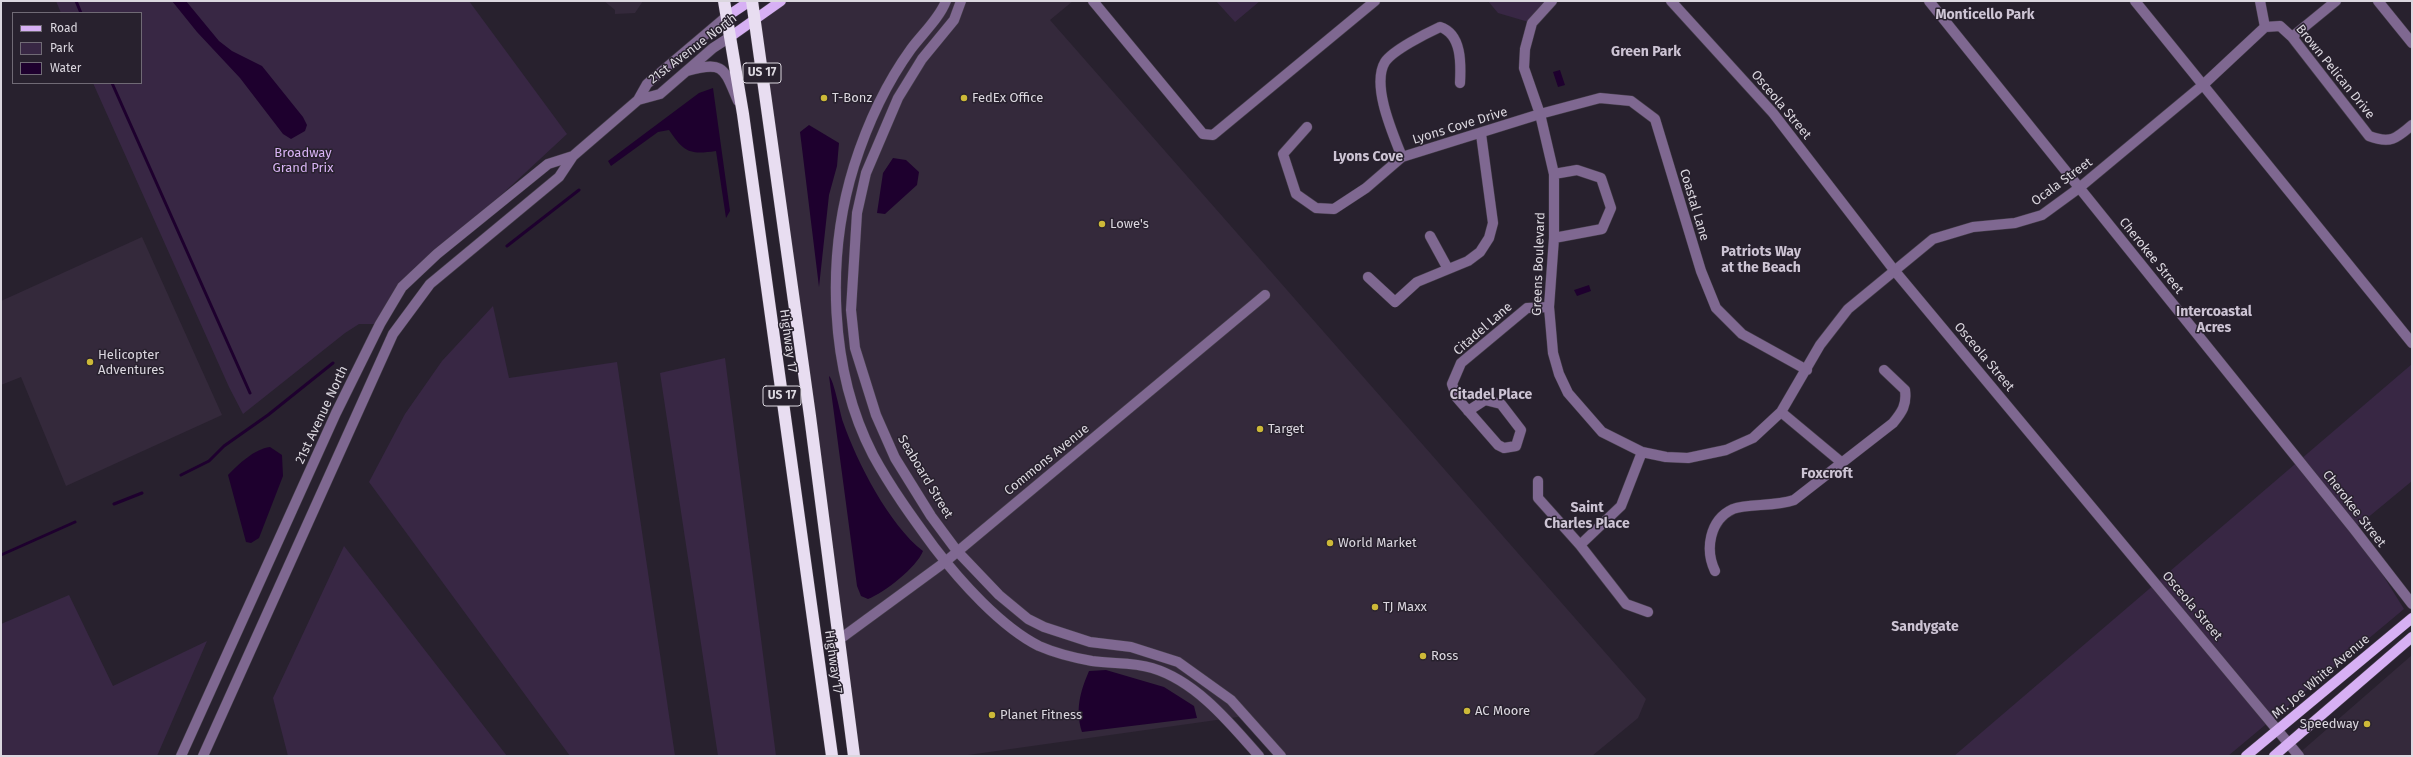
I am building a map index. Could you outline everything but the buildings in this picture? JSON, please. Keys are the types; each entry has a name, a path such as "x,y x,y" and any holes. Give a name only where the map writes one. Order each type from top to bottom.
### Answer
{"highway":[{"name":"Highway 17","path":"724,1 743,114 832,756"},
{"name":"Highway 17","path":"751,1 840,639 854,756"}],"main road":[{"name":"21st Avenue North","path":"726,17 751,1"},
{"name":"21st Avenue North","path":"730,37 781,1"},
{"name":"Mr. Joe White Avenue","path":"2246,756 2412,618"},
{"path":"2274,756 2412,637"}],"street":[{"path":"946,1 911,50 880,100 854,164 841,212 835,262 840,349 848,389 872,452 902,505 945,562 972,593 1021,634 1039,646 1092,661 1127,663 1153,668 1177,679 1207,700 1259,756"},
{"name":"Seaboard Street","path":"961,1 954,20 922,60 898,98 866,173 857,213 851,310 855,348 876,415 895,458 932,516 957,551 999,595 1028,619 1044,627 1090,642 1131,647 1157,654 1178,662 1201,677 1231,700 1281,756"},
{"path":"1093,1 1203,134 1213,135 1375,1"},
{"name":"Greens Boulevard","path":"1552,1 1532,23 1525,49 1524,68 1540,114 1554,174 1554,238 1549,307 1553,353 1559,374 1568,393 1602,432 1642,452 1666,457 1688,458 1726,450 1753,438 1781,412 1807,370 1820,345 1848,309 1894,270"},
{"name":"Osceola Street","path":"1671,1 1773,113 1894,270 2290,743 2299,756"},
{"name":"Cherokee Street","path":"1929,1 2412,604"},
{"path":"2135,1 2204,84 2412,343"},
{"path":"2204,84 2265,27 2260,1"},
{"path":"2292,37 2336,1"},
{"path":"2378,1 2412,43"},
{"name":"21st Avenue North","path":"203,756 393,334 430,284 559,177 573,156 638,100 647,84 726,17"},
{"name":"Brown Pelican Drive","path":"2265,27 2280,26 2292,37 2369,136 2383,142 2397,137 2412,125"},
{"path":"1402,157 1387,119 1380,81 1385,61 1413,40 1440,27 1450,32 1458,45 1461,64 1460,83"},
{"name":"21st Avenue North","path":"638,100 660,94 730,37"},
{"path":"684,73 704,66 719,68 725,72 743,114"},
{"name":"Ocala Street","path":"1894,270 1933,239 1973,227 2016,223 2042,215 2079,188 2204,84"},
{"name":"Coastal Lane","path":"1540,114 1600,98 1631,101 1655,120 1700,271 1716,308 1742,334 1807,370"},
{"name":"Lyons Cove Drive","path":"1306,127 1283,154 1296,194 1316,208 1334,209 1366,188 1402,157 1481,134 1540,114"},
{"path":"1368,277 1395,302 1417,282 1468,261 1480,252 1489,238 1493,223 1481,134"},
{"name":"21st Avenue North","path":"181,756 336,412 380,324 402,287 437,254 548,164 573,156"},
{"path":"1554,174 1577,170 1601,178 1611,208 1602,229 1554,238"},
{"path":"1430,236 1448,269"},
{"name":"Commons Avenue","path":"840,639 945,562 1265,296"},
{"name":"Citadel Lane","path":"1468,411 1485,400 1501,404 1521,430 1516,446 1504,448 1498,445 1468,411 1458,398 1452,384 1461,363 1527,308 1549,307"},
{"path":"1715,570 1710,560 1709,547 1718,522 1733,509 1782,505 1794,500 1893,423 1902,412 1906,400 1905,390 1884,370"},
{"path":"1781,412 1841,462"},
{"path":"1580,545 1621,506 1642,452"},
{"path":"1538,481 1538,498 1580,545 1626,604 1648,612"}],"shaded area":[{"path":"604,1 643,1 635,13 615,14 615,10"},
{"path":"781,1 1073,1 1050,20 1646,699 1638,718 1592,756 1282,756 1245,716 961,756 854,756 754,20"},
{"path":"142,237 222,415 66,486 21,377 1,385 1,301"},
{"path":"2412,655 2412,756 2296,756"}],"green space":[{"name":"Broadway Grand Prix","path":"56,1 469,1 567,134 402,287 380,324 359,324 345,333 243,414 229,387 93,84 142,84 142,12 61,12"},
{"path":"1216,1 1260,1 1235,22"},
{"path":"1488,1 1552,1 1532,23 1498,13"},
{"path":"493,306 509,378 617,362 675,756 570,756 369,482 405,414 442,361"},
{"path":"725,358 776,756 718,756 660,373"},
{"path":"2412,364 2412,481 2354,529 2404,609 2228,756 1954,756"},
{"path":"344,546 507,756 288,756 273,698"},
{"path":"69,595 113,686 207,641 157,756 1,756 1,624"}],"water":[{"path":"172,1 186,1 219,41 232,51 262,66 303,117 307,125 305,131 291,139 283,134 240,78 197,32"},
{"path":"1560,70 1565,85 1558,87 1553,72"},
{"path":"713,88 730,211 726,218 716,151 693,152 688,150 679,143 669,130 658,132 611,166 608,161 699,93"},
{"path":"809,125 839,143 837,166 829,195 819,287 800,132"},
{"path":"893,158 906,160 919,172 917,185 885,214 877,213 883,173"},
{"path":"1589,285 1591,291 1577,296 1574,290"},
{"path":"829,376 835,390 843,422 849,438 866,474 886,509 898,526 910,540 923,551 914,564 899,579 875,596 868,599 861,596 857,586"},
{"path":"270,447 282,455 283,476 259,538 251,543 246,542 228,475 253,454 264,448"},
{"path":"1106,670 1164,687 1194,706 1197,718 1082,732 1079,709 1081,694 1089,671"}],"waterway":[{"path":"76,1 81,12"},
{"path":"112,84 250,393"},
{"path":"507,246 579,190"},
{"path":"181,475 209,461 224,446 268,415 333,363"},
{"path":"114,504 142,493"},
{"path":"1,555 75,522"}],"place":[{"name":"T-Bonz","path":"824,98"},
{"name":"FedEx Office","path":"964,98"},
{"name":"Lowe's","path":"1102,224"},
{"name":"Helicopter Adventures","path":"90,362"},
{"name":"Target","path":"1260,429"},
{"name":"World Market","path":"1330,543"},
{"name":"TJ Maxx","path":"1375,607"},
{"name":"Ross","path":"1423,656"},
{"name":"AC Moore","path":"1467,711"},
{"name":"Planet Fitness","path":"992,715"},
{"name":"Speedway","path":"2367,724"}],"district":[{"name":"Monticello Park","path":"1985,15"},
{"name":"Green Park","path":"1646,52"},
{"name":"Lyons Cove","path":"1368,157"},
{"name":"Patriots Way at the Beach","path":"1761,260"},
{"name":"Intercoastal Acres","path":"2214,320"},
{"name":"Citadel Place","path":"1491,395"},
{"name":"Foxcroft","path":"1827,474"},
{"name":"Saint Charles Place","path":"1587,516"},
{"name":"Sandygate","path":"1925,627"}]}
